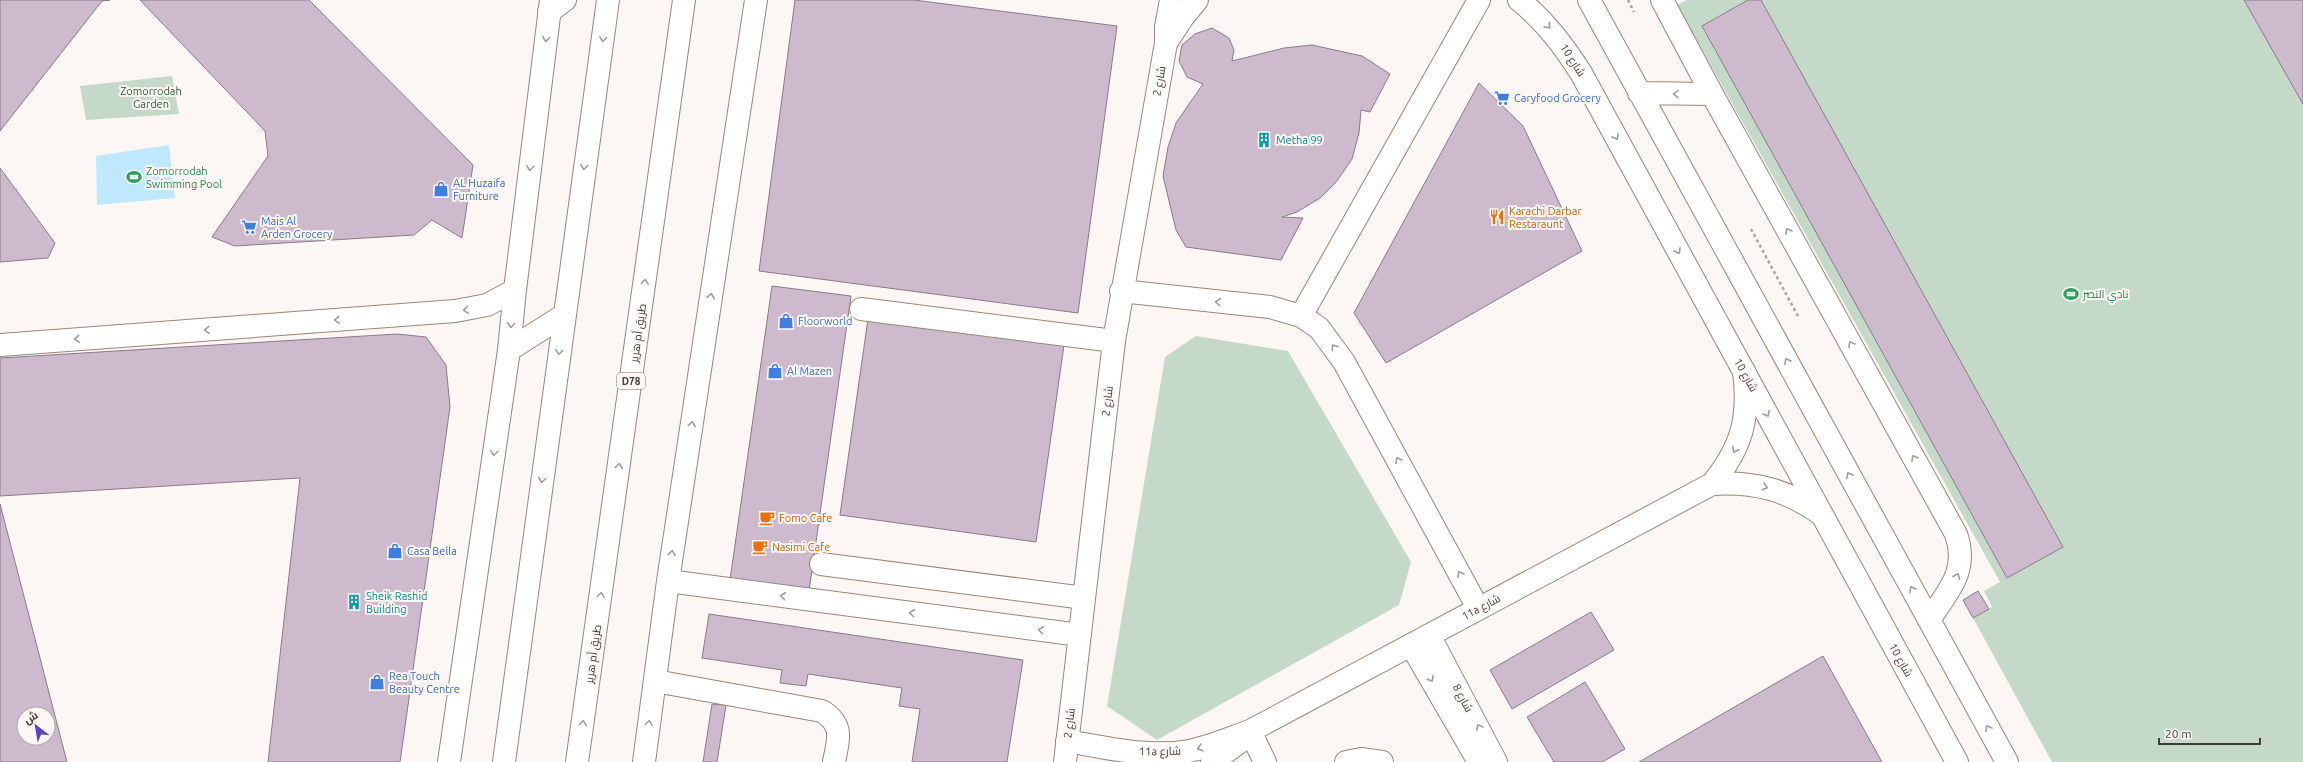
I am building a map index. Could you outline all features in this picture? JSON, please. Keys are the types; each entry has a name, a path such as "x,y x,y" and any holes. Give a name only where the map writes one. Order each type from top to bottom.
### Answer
{"main road":[{"path":"504,762 608,0"},
{"name":"طريق أم هرير","path":"578,762 684,0"},
{"path":"644,762 668,581 756,0"},
{"name":"شارع 2","path":"1065,762 1114,341 1121,291 1166,43 1166,26 1171,0"},
{"name":"شارع 2","path":"1166,43 1183,17 1197,0"},
{"path":"1302,316 1479,0"},
{"name":"شارع 10","path":"1519,0 1539,16 1561,41 1582,73 1957,762"},
{"path":"1589,0 2007,762"},
{"path":"1662,0 1712,94 1956,534 1960,547 1959,573 1929,620"},
{"path":"449,762 509,350 515,290 555,4"},
{"path":"1640,93 1712,94"},
{"path":"0,345 455,311 487,305 515,290"},
{"path":"1121,291 1270,307 1302,316 1319,328 1344,362 1478,608"},
{"path":"862,309 1114,341"},
{"path":"509,350 564,315"},
{"name":"11a شارع","path":"1712,484 1727,465 1739,443 1745,420 1747,396 1744,371"},
{"name":"11a شارع","path":"1067,741 1131,752 1171,753 1190,750 1250,731 1712,484 1736,482 1759,485 1782,492 1803,501 1822,515"},
{"path":"821,564 1084,598"},
{"path":"668,581 1080,635"},
{"name":"شارع 8","path":"1420,640 1479,762"},
{"name":"شارع 8","path":"1420,640 1496,762"},
{"path":"654,681 822,711 830,716 839,733 834,762"},
{"path":"1250,731 1265,762"},
{"name":"11a شارع","path":"1212,762 1229,750 1250,731"},
{"path":"1346,762 1361,759 1382,762"}],"green space":[{"name":"نادي النصر","path":"1687,0 2303,0 2303,762 2052,762 1973,618 1992,607 1984,591 2000,582 1677,5"},
{"name":"Zomorrodah Garden","path":"172,76 179,114 86,120 80,86"},
{"path":"1196,336 1288,351 1411,562 1399,605 1157,740 1107,706 1165,357"}],"water":[{"name":"Zomorrodah Swimming Pool","path":"169,145 175,198 97,205 96,156"}],"building":[{"path":"0,0 110,0 102,1 0,131"},
{"path":"140,0 309,0 473,165 462,238 432,220 414,235 235,246 212,237 268,156 265,131"},
{"path":"795,0 914,0 1117,26 1078,313 759,271"},
{"path":"1748,0 1761,0 2063,547 2007,578 1702,26"},
{"path":"2244,0 2303,0 2303,104"},
{"name":"Metha 99","path":"1212,28 1229,38 1234,50 1232,61 1284,48 1312,45 1362,56 1390,74 1370,112 1361,110 1359,133 1352,159 1337,181 1320,198 1297,212 1282,217 1303,218 1281,260 1186,247 1176,230 1163,176 1168,147 1176,123 1203,84 1187,77 1179,61 1182,45 1195,34"},
{"path":"1479,83 1523,126 1582,251 1386,363 1354,313"},
{"path":"0,168 55,243 48,258 0,262"},
{"path":"772,286 851,296 808,598 729,587"},
{"path":"869,312 1065,338 1036,542 840,515"},
{"name":"Sheik Rashid Building","path":"397,334 426,337 446,365 450,407 400,762 268,762 300,478 0,496 0,358"},
{"path":"0,504 52,706 16,706 16,746 56,746 56,720 67,762 0,762"},
{"path":"1978,591 1989,609 1973,618 1963,600"},
{"path":"1591,612 1614,650 1512,709 1490,670"},
{"path":"709,614 1023,660 1007,762 912,762 920,709 899,706 902,688 808,674 806,686 780,683 782,670 702,658"},
{"path":"1823,656 1882,762 1639,762"},
{"path":"1585,682 1625,749 1602,762 1554,762 1527,717"},
{"path":"712,704 726,705 717,762 703,762"}],"place":[{"name":"Caryfood Grocery","path":"1502,98"},
{"name":"Metha 99","path":"1264,140"},
{"name":"Zomorrodah Swimming Pool","path":"134,177"},
{"name":"AL Huzaifa Furniture","path":"441,189"},
{"name":"Karachi Darbar Restaraunt","path":"1497,217"},
{"name":"Mais Al Arden Grocery","path":"249,227"},
{"name":"نادي النصر","path":"2071,294"},
{"name":"Floorworld","path":"786,321"},
{"name":"Al Mazen","path":"775,371"},
{"name":"Fomo Cafe","path":"767,518"},
{"name":"Nasimi Cafe","path":"760,547"},
{"name":"Casa Bella","path":"395,551"},
{"name":"Sheik Rashid Building","path":"354,602"},
{"name":"Rea Touch Beauty Centre","path":"377,682"}]}
